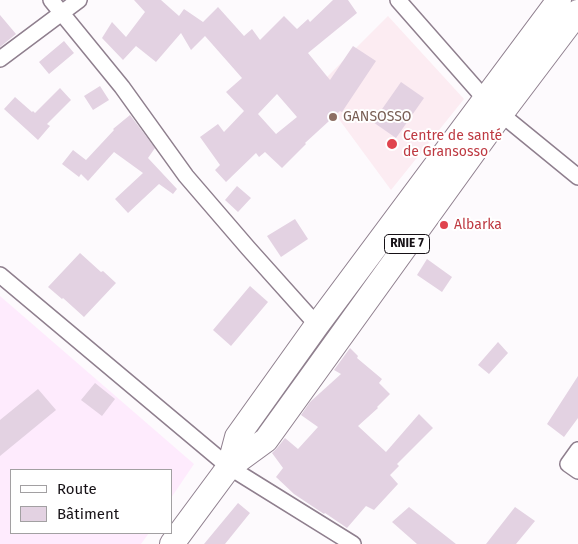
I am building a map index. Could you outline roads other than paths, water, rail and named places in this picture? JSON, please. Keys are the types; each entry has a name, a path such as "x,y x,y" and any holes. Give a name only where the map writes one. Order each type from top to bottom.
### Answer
{"main road":[{"name":"RNIE 7","path":"228,467 266,440 493,106 559,0"},
{"name":"RNIE 7","path":"172,544 228,467 238,437 317,325 493,106 578,12"}],"street":[{"path":"51,0 122,87 186,176 317,325"},
{"path":"0,59 79,0"},
{"path":"398,0 493,106 578,177"},
{"path":"0,275 228,467 353,544"},
{"path":"578,450 568,464 578,470"}],"place":[{"name":"GANSOSSO","path":"333,117"},
{"name":"Centre de santé de Gransosso","path":"392,144"},
{"name":"Albarka","path":"444,225"}]}
